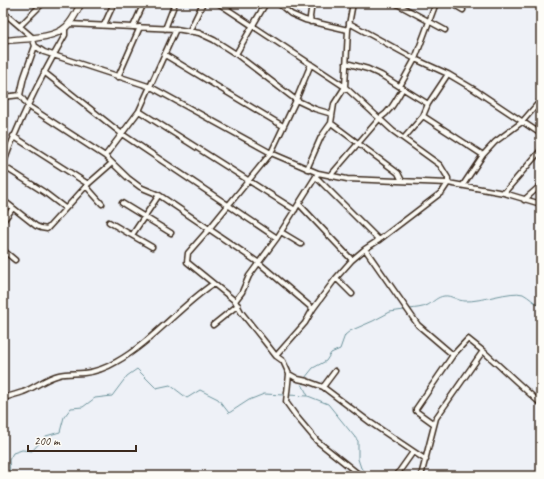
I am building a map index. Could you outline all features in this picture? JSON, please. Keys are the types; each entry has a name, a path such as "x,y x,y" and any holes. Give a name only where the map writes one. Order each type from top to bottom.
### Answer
{"main road":[{"path":"3,41 53,35 67,26 81,3"}],"street":[{"path":"104,25 114,3"},
{"path":"133,27 144,3"},
{"path":"165,29 174,3"},
{"path":"189,32 203,3"},
{"path":"218,3 345,87 393,130 440,165 446,174 448,183 442,192 352,260 336,278 304,323 276,356"},
{"path":"236,54 266,3"},
{"path":"278,3 285,5 291,14 311,22 348,30"},
{"path":"311,22 310,16 312,3"},
{"path":"307,168 321,137 331,123 334,104 345,87 348,30 353,3"},
{"path":"395,3 445,30"},
{"path":"330,176 380,118 387,114 392,108 415,59 436,3"},
{"path":"451,3 463,10"},
{"path":"20,26 40,4"},
{"path":"3,12 32,37 35,46 20,95 28,106 106,156 128,178 140,187 159,194 259,263 313,309"},
{"path":"349,23 415,59 448,74 541,134"},
{"path":"65,208 3,165 13,136 44,72 65,35 67,26 104,25 199,33 214,40 236,54 296,100 315,109 332,114"},
{"path":"118,77 140,28"},
{"path":"106,156 139,111 151,88 176,30"},
{"path":"35,46 44,52 151,88 271,153 307,168 317,175 378,240"},
{"path":"165,55 283,126"},
{"path":"346,63 368,68 402,87 428,104"},
{"path":"311,64 271,153 188,253 186,258 187,262 235,301 241,312 276,356 283,361 289,374 286,402 296,416 317,441 362,476"},
{"path":"44,72 122,134 277,238"},
{"path":"404,138 422,116 428,104 448,74"},
{"path":"3,97 20,95"},
{"path":"463,185 483,155 495,142 522,122 540,103"},
{"path":"139,111 248,182 295,210"},
{"path":"422,116 483,155"},
{"path":"331,123 398,173 402,181"},
{"path":"13,136 87,185 102,204"},
{"path":"504,193 541,150"},
{"path":"3,200 36,226 47,229 87,185 112,163"},
{"path":"317,175 347,180 448,183 504,193 541,204"},
{"path":"235,301 242,292 249,276 277,238 317,175"},
{"path":"524,200 541,185"},
{"path":"132,234 159,194"},
{"path":"122,203 171,233"},
{"path":"299,204 352,260"},
{"path":"3,221 13,208"},
{"path":"109,222 152,247"},
{"path":"281,232 301,244"},
{"path":"365,249 418,325 453,355"},
{"path":"3,250 14,260"},
{"path":"336,278 352,294"},
{"path":"3,398 23,392 60,375 95,371 114,363 162,328 197,295 213,284"},
{"path":"213,325 238,305"},
{"path":"434,424 416,411 416,408 453,355 468,339 541,404"},
{"path":"421,476 436,418 483,351"},
{"path":"323,387 335,371"},
{"path":"289,374 298,379 323,387 371,423 426,460"},
{"path":"396,476 413,452"}],"waterway":[{"path":"410,309 426,306 437,298 444,296 450,296 462,301 472,301 518,293 523,294 541,306"},
{"path":"305,378 313,368 326,361 331,353 340,349 345,335 350,331 390,312 404,310"},
{"path":"10,476 9,460 13,453 22,450 32,451 46,436 60,432 64,417 71,408 83,407 95,398 112,396 127,376 137,369 156,388 170,385 187,398 200,390 218,399 229,413 249,400 264,394 284,395"},
{"path":"303,383 302,384 308,396"},
{"path":"287,395 308,396 328,404 358,441 358,459 361,468 370,476"}]}
